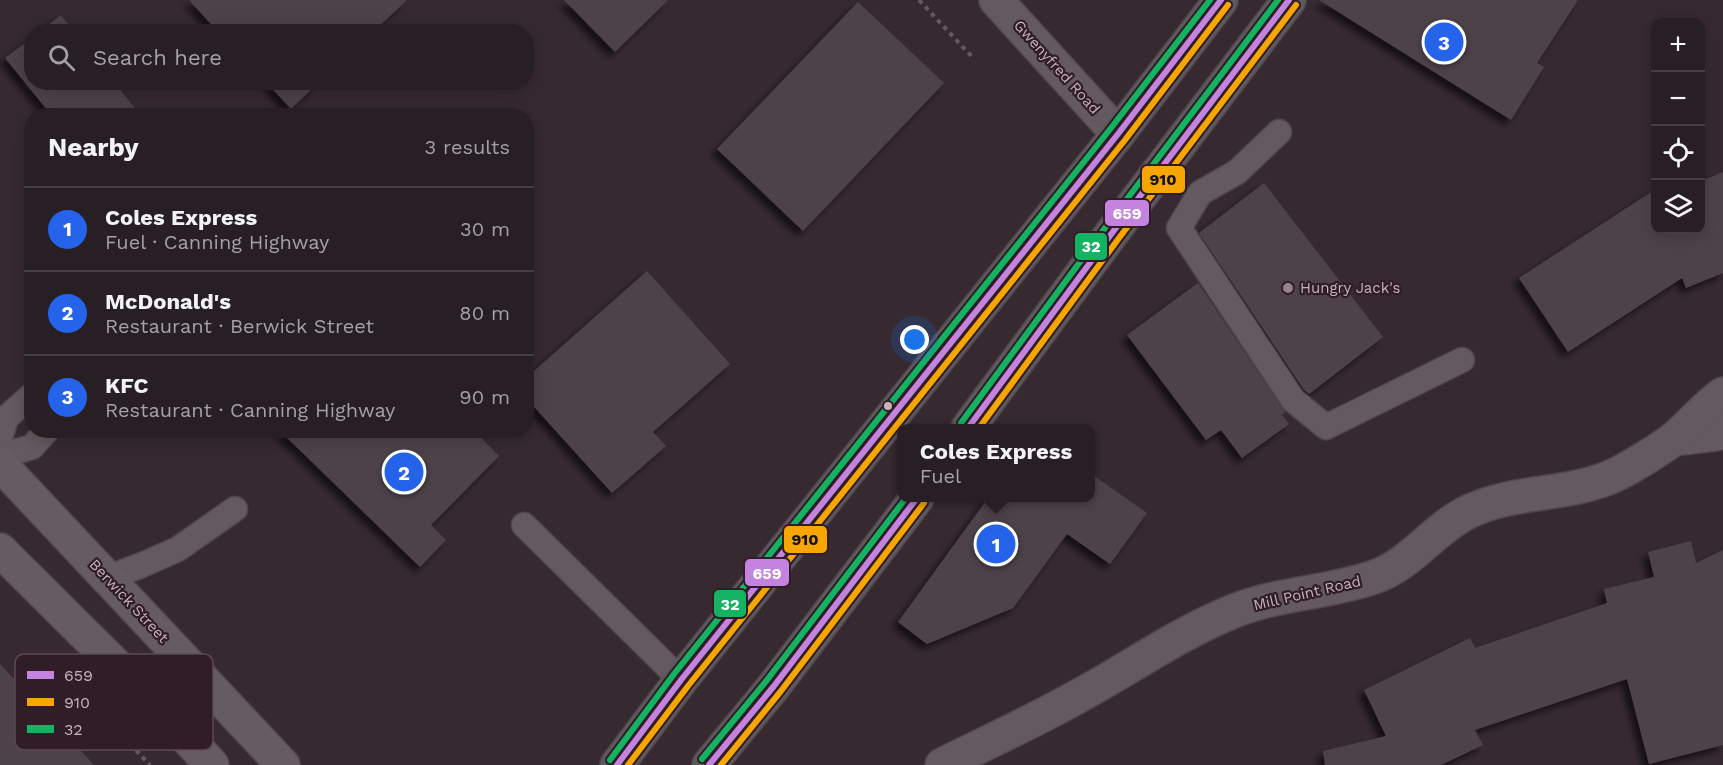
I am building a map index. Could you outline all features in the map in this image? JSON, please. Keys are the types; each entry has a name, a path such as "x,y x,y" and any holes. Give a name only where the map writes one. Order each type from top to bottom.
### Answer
{"highway":[{"path":"617,765 681,681 1118,134 1221,0"},
{"path":"972,424 1112,233 1289,0"},
{"path":"709,765 774,686 914,502"}],"main road":[{"name":"Berwick Street","path":"0,464 179,654"},
{"path":"3,547 107,654"},
{"name":"Berwick Street","path":"213,691 283,765"},
{"path":"198,750 212,765"}],"street":[{"name":"Gwenyfred Road","path":"996,0 1118,134"},
{"name":"Mill Point Road","path":"942,765 1075,698 1186,632 1236,610 1377,577 1391,570 1444,526 1467,512 1492,503 1564,490 1614,475 1675,439 1723,394"},
{"name":"Mill Point Road","path":"1675,439 1716,434 1723,430"}],"lane":[{"path":"1279,132 1237,172 1200,193 1179,228 1293,400 1326,427 1462,360"},
{"path":"0,439 6,418 24,402"},
{"path":"0,456 32,447 40,438"},
{"path":"107,578 178,549 235,509"},
{"path":"524,525 681,681"}],"path":[{"path":"919,0 974,60"}],"building":[{"path":"189,0 407,0 382,24 211,24"},
{"path":"564,0 668,0 615,52"},
{"path":"1319,0 1578,0 1537,63 1544,67 1511,120"},
{"path":"858,2 944,83 803,231 717,149"},
{"path":"61,15 68,24 49,24"},
{"path":"24,44 24,81 5,58"},
{"path":"31,90 120,90 135,108 46,108"},
{"path":"273,90 311,90 292,108"},
{"path":"1723,172 1723,273 1686,288 1682,278 1568,352 1519,278 1651,192 1651,234 1705,234 1705,179"},
{"name":"Hungry Jack's","path":"1264,183 1383,337 1309,394 1304,390 1199,233"},
{"path":"647,271 730,364 653,432 666,446 612,493 534,407 534,371"},
{"path":"1198,283 1285,412 1282,415 1289,424 1242,458 1221,430 1206,440 1127,335"},
{"path":"287,438 481,438 499,456 431,525 446,540 420,567"},
{"path":"1095,477 1147,513 1110,564 1067,534 1013,608 927,644 898,622 985,502 1095,502"},
{"path":"1691,541 1696,563 1723,550 1723,745 1649,764 1627,679 1475,730 1483,745 1441,765 1325,765 1323,751 1386,736 1364,690 1470,638 1475,648 1607,603 1604,589 1654,577 1648,552"},
{"path":"0,664 15,680 15,750 80,750 94,765 0,765"}],"transit line":[{"name":"32","path":"610,760 674,674 1111,128 1210,0"},
{"name":"659","path":"617,765 681,680 1118,134 1221,0"},
{"name":"32","path":"961,423 1278,0"},
{"name":"659","path":"971,424 1289,0"},
{"name":"910","path":"898,424 1125,140 1228,5"},
{"name":"910","path":"982,424 1119,238 1296,5"},
{"name":"910","path":"628,765 688,686 897,425"},
{"name":"32","path":"702,759 767,680 903,502"},
{"name":"659","path":"709,765 774,686 914,502"},
{"name":"910","path":"721,765 781,691 924,503"}],"place":[{"name":"KFC","path":"1444,42"},
{"name":"Hungry Jack's","path":"1288,288"},
{"name":"McDonald's","path":"404,472"},
{"name":"Coles Express","path":"996,544"}]}
